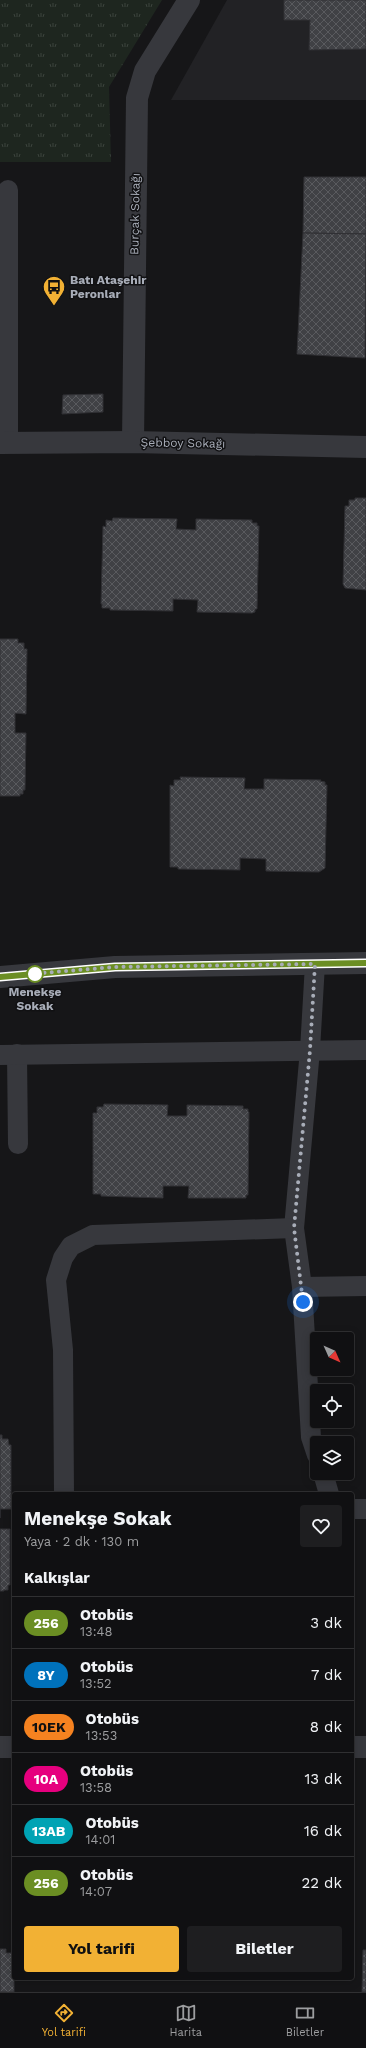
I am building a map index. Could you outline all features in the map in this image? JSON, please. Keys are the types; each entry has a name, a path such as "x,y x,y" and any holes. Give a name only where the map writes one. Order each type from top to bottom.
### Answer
{"street":[{"name":"Burçak Sokağı","path":"133,442 137,98 145,71 189,0"},
{"name":"Şebboy Sokağı","path":"4,443 133,442 366,446"},
{"path":"0,977 115,967 366,963"},
{"path":"0,1747 12,1747"},
{"path":"354,1747 366,1747"}],"lane":[{"path":"4,443 8,190"},
{"path":"311,1436 302,1287 294,1228 310,1050 315,964"},
{"path":"18,1144 9,1054 366,1050"},
{"path":"64,1492 63,1350 56,1280 63,1258 71,1246 93,1235 294,1228"},
{"path":"302,1287 366,1286"},
{"path":"325,1480 328,1492"},
{"path":"354,1509 366,1509"}],"shaded area":[{"path":"227,0 366,0 366,100 171,100"}],"green space":[{"path":"0,0 162,0 109,87 111,162 0,162"}],"building":[{"path":"284,0 366,0 366,49 309,50 310,20 284,20"},
{"path":"304,177 366,177 366,234 303,233"},
{"path":"303,233 366,234 365,358 297,354"},
{"path":"103,394 103,412 62,414 63,395"},
{"path":"355,498 366,498 366,590 345,588 343,584 345,506 349,506 349,500 355,500"},
{"path":"113,518 177,519 176,529 196,530 196,519 252,520 252,523 257,523 257,526 259,526 257,609 255,609 255,612 252,613 197,612 198,600 173,599 173,611 110,610 110,608 102,608 103,526 106,527 106,520 112,521"},
{"path":"0,639 18,639 18,643 24,643 24,649 27,649 26,714 15,713 15,733 26,733 25,790 23,790 23,794 20,794 20,796 0,796"},
{"path":"180,777 245,778 244,789 264,789 264,779 321,780 320,781 325,782 325,785 327,785 325,868 319,872 266,871 266,859 240,858 240,870 178,869 178,867 170,867 170,785 174,786 174,780 181,780"},
{"path":"104,1104 168,1105 167,1116 187,1116 187,1105 243,1106 243,1109 248,1109 248,1195 246,1195 246,1198 188,1198 189,1186 163,1186 163,1198 101,1196 101,1194 93,1194 93,1113 97,1113 97,1107 103,1107"},
{"path":"0,1435 2,1435 2,1439 8,1439 9,1445 11,1445 11,1509 0,1509"},
{"path":"0,1529 10,1529 10,1585 8,1585 8,1590 4,1591 0,1591"},
{"path":"0,1949 6,1949 6,1953 12,1953 12,1980 14,1980 14,1992 0,1992"},
{"path":"363,1950 366,1950 366,1992 362,1992"}],"bus line":[{"name":"256","path":"0,977 115,967 366,963"}],"place":[{"name":"Batı Ataşehir Peronlar","path":"54,306"},
{"name":"Menekşe Sokak","path":"35,974"}],"route":[{"path":"35,974 29,974 115,967 315,964 312,1028 294,1228 303,1302"}]}
